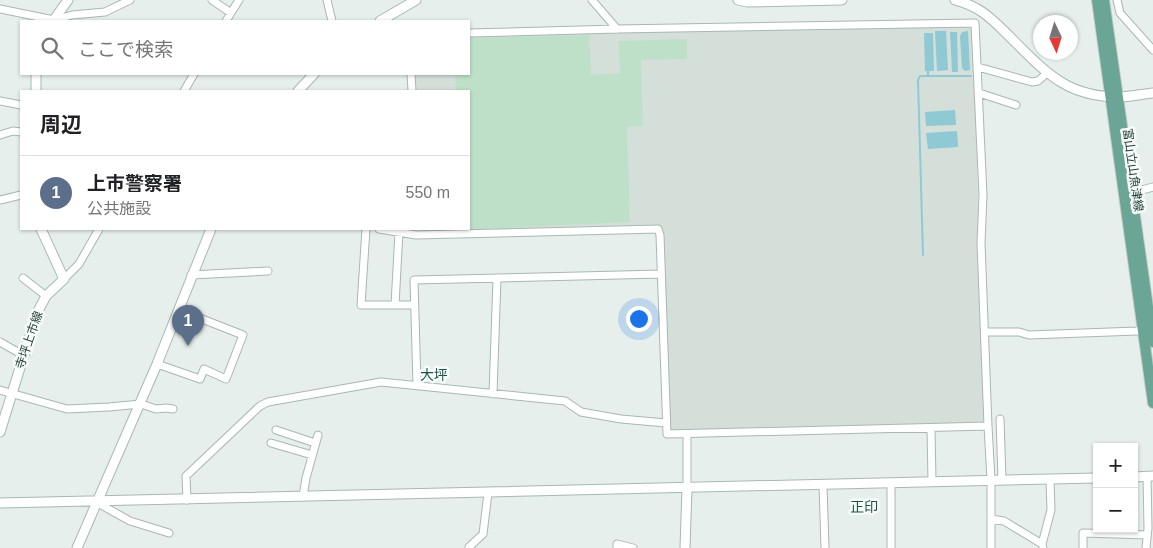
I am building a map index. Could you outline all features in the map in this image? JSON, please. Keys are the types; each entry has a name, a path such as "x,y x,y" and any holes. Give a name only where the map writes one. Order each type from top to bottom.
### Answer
{"main road":[{"name":"富山立山魚津線","path":"1097,0 1149,287 1153,403"},
{"name":"富山立山魚津線","path":"1104,0 1114,96 1153,342"}],"street":[{"path":"54,20 68,0"},
{"path":"0,9 54,20 72,15 105,12 130,0"},
{"path":"212,0 231,13"},
{"path":"227,20 239,0"},
{"path":"327,0 332,20"},
{"path":"382,20 416,0"},
{"path":"592,0 617,29"},
{"path":"738,0 747,2 842,0"},
{"path":"956,0 970,4 988,14 1047,74 1061,84 1077,90 1114,96 1153,92"},
{"path":"1117,0 1120,13 1153,50"},
{"path":"470,33 975,22 983,195 981,242 991,480 992,519 990,548"},
{"path":"978,67 1032,82 1038,81 1047,74"},
{"path":"36,75 36,90"},
{"path":"185,90 193,75"},
{"path":"299,90 313,75"},
{"path":"411,75 412,90"},
{"path":"979,93 1016,105"},
{"path":"0,101 20,106"},
{"path":"0,135 13,131 20,132"},
{"path":"1131,193 1153,187"},
{"path":"0,200 20,194"},
{"path":"386,230 416,232 658,229 660,235 667,434 988,426"},
{"path":"42,230 64,279 79,264 98,230"},
{"path":"77,548 141,404 211,230"},
{"path":"366,230 362,305 414,305"},
{"path":"395,305 399,232"},
{"path":"191,275 268,271"},
{"path":"417,385 414,280 661,274"},
{"path":"23,278 46,296"},
{"path":"493,394 497,278"},
{"name":"寺坪上市線","path":"0,432 2,417 12,394 37,313 46,296 64,279"},
{"path":"157,364 200,379 204,369 226,379 243,335 179,310"},
{"path":"985,332 1019,332 1029,335 1137,331 1149,326"},
{"path":"0,342 23,355"},
{"path":"187,500 186,476 260,406 268,402 381,382 565,401 581,412 620,419 666,423"},
{"path":"0,390 67,409 141,404 156,409 173,409"},
{"path":"1000,419 1002,480"},
{"path":"931,428 932,482"},
{"path":"276,430 316,439 303,497"},
{"path":"685,548 687,435"},
{"path":"271,443 312,456"},
{"path":"1146,548 1150,477"},
{"path":"0,503 1093,478"},
{"path":"992,519 1004,521 1043,547 1051,510 1050,479"},
{"path":"891,483 891,548"},
{"path":"823,485 825,548"},
{"path":"470,547 483,534 488,493"},
{"path":"96,502 130,521 169,533"},
{"path":"1083,548 1083,533 1147,535"},
{"path":"617,548 617,544 633,548"}],"shaded area":[{"path":"973,25 985,422 669,430 663,231 660,225 418,232 418,230 470,230 470,90 415,90 414,75 470,75 470,37 733,29"}],"green space":[{"path":"589,35 591,75 620,73 619,41 687,39 687,59 641,60 643,126 627,127 630,222 470,230 470,90 456,90 455,75 470,75 470,38"}],"water":[{"path":"935,31 946,31 948,70 937,71"},
{"path":"968,31 970,70 965,71 962,68 960,36 962,32"},
{"path":"950,32 957,32 958,72 952,72"},
{"path":"924,33 933,33 934,71 925,71"},
{"path":"955,110 956,125 926,126 925,112"},
{"path":"957,131 958,147 928,149 926,133"}],"waterway":[{"path":"928,71 928,76 971,76"},
{"path":"923,255 918,80 920,76 928,76"}],"place":[{"name":"上市警察署","path":"188,346"}],"district":[{"name":"大坪","path":"434,375"},
{"name":"正印","path":"864,507"}]}
